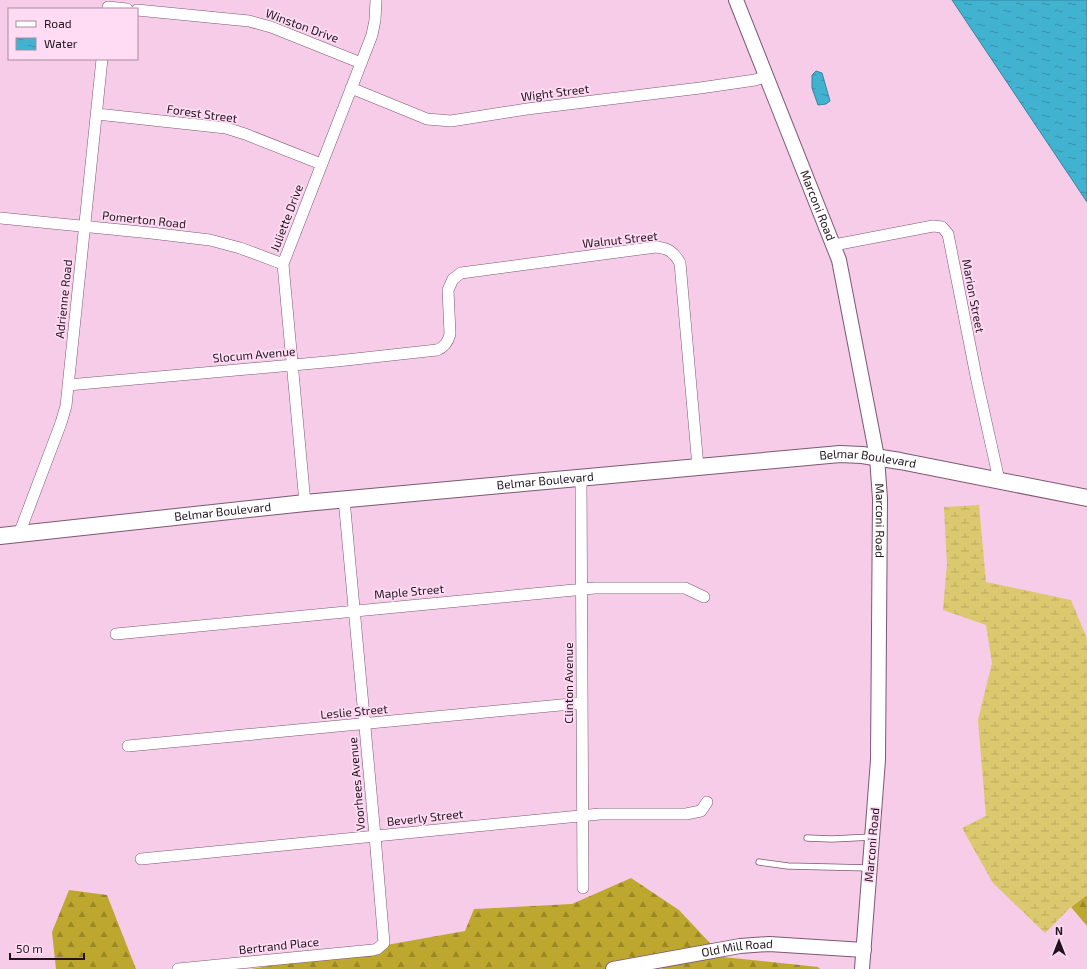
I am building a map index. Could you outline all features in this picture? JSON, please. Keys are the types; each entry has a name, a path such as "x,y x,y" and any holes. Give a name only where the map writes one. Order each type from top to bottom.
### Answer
{"main road":[{"name":"Belmar Boulevard","path":"0,536 344,499 834,455 862,455 877,457 1087,498"}],"street":[{"name":"Juliette Drive","path":"305,503 282,264 361,63 374,26 376,0"},
{"name":"Marconi Road","path":"736,0 834,245 842,274 877,457 880,499 879,734 862,969"},
{"path":"108,5 122,8"},
{"name":"Winston Drive","path":"138,10 249,21 271,27 361,63"},
{"name":"Adrienne Road","path":"19,534 66,406 102,60"},
{"name":"Wight Street","path":"351,88 427,119 451,121 520,110 700,88 755,80 767,76"},
{"name":"Forest Street","path":"97,114 226,128 321,164"},
{"name":"Pomerton Road","path":"0,218 210,240 240,248 282,264"},
{"name":"Marion Street","path":"834,245 933,226 942,227 948,234 977,381 999,480"},
{"name":"Walnut Street","path":"442,348 447,343 450,334 448,290 453,279 461,272 656,247 669,250 674,254 680,263 698,467"},
{"name":"Slocum Avenue","path":"68,385 437,350 442,348"},
{"name":"Clinton Avenue","path":"581,478 583,888"},
{"name":"Voorhees Avenue","path":"344,499 384,939 382,946"},
{"name":"Maple Street","path":"116,634 582,589 685,588 704,597"},
{"name":"Leslie Street","path":"128,746 582,703"},
{"name":"Beverly Street","path":"141,859 600,814 686,814 701,811 707,802"},
{"name":"Old Mill Road","path":"613,969 740,946 769,944 864,950"},
{"name":"Bertrand Place","path":"178,969 373,950 382,946"}],"lane":[{"path":"807,838 832,839 872,836"},
{"path":"759,862 788,866 841,866 870,868"}],"green space":[{"path":"979,505 986,582 1071,600 1087,639 1087,895 1071,907 1045,933 993,883 962,828 986,816 978,720 992,663 986,625 943,610 947,564 944,507"},
{"path":"631,878 679,910 723,957 818,967 820,969 663,969 657,965 643,969 251,969 465,931 474,909 572,904"},
{"path":"69,890 107,895 136,969 56,969 52,932"},
{"path":"1087,895 1087,926 1071,907"}],"water":[{"path":"952,0 1087,0 1087,202"},
{"path":"816,71 822,73 830,101 826,104 818,105 812,88 812,75"}]}
